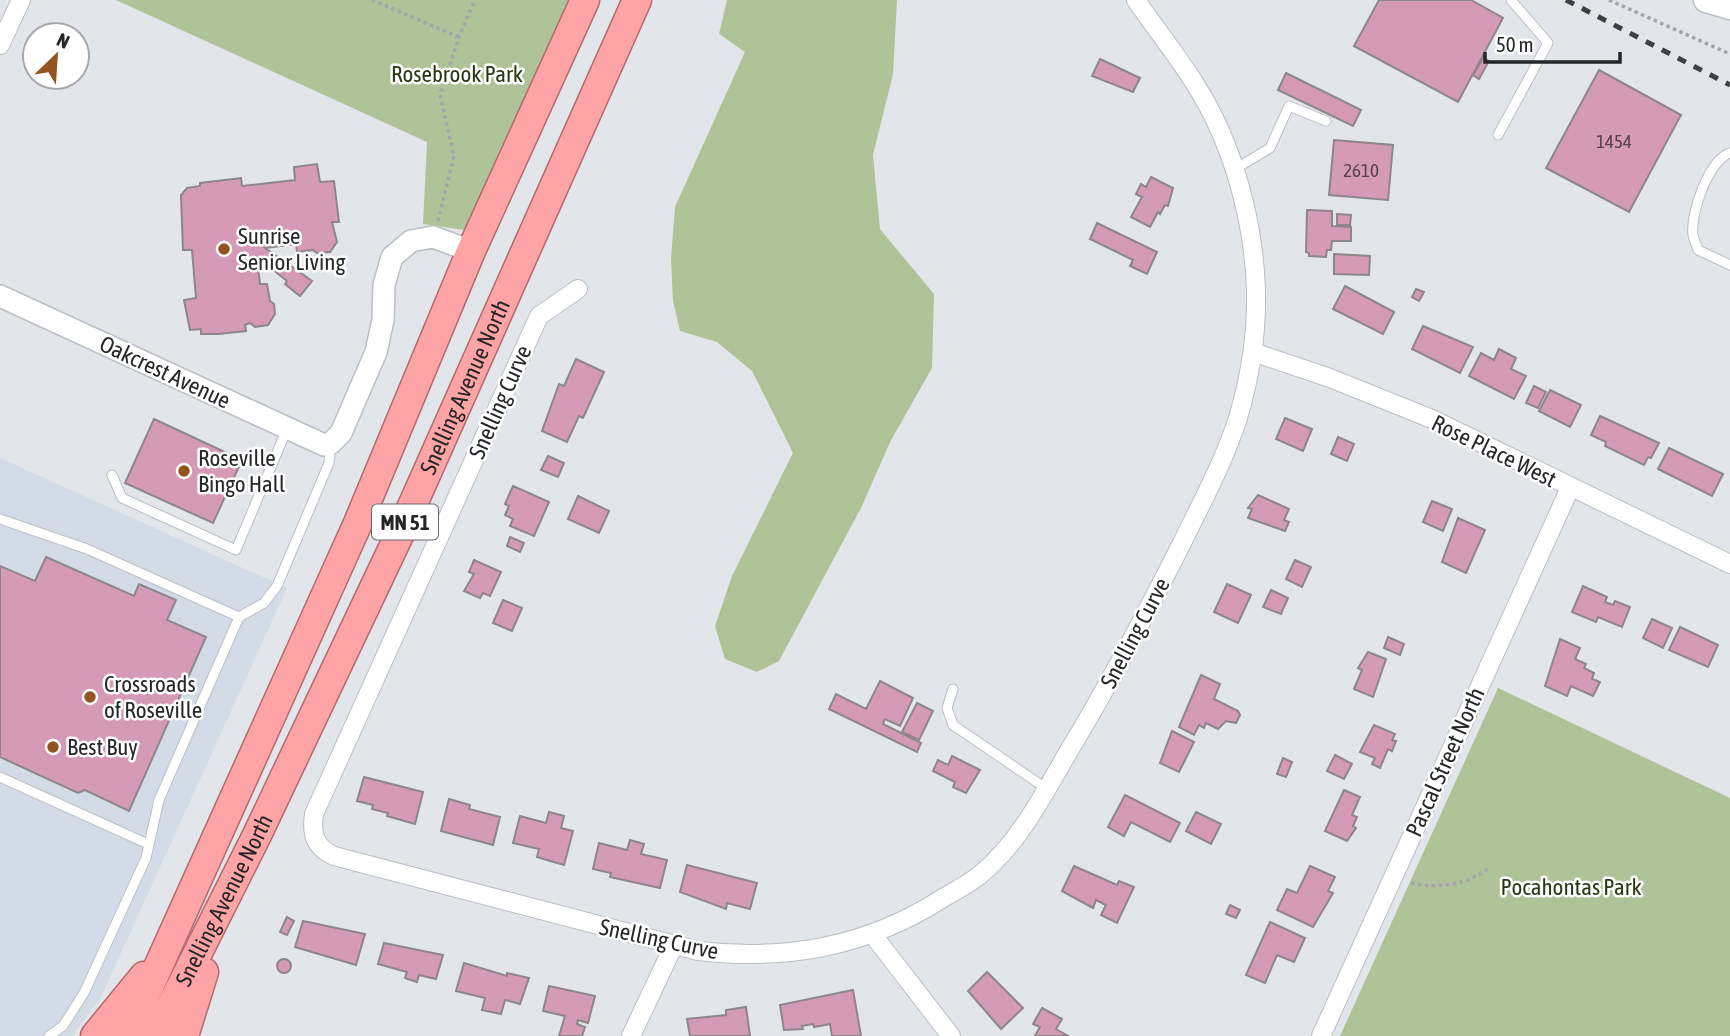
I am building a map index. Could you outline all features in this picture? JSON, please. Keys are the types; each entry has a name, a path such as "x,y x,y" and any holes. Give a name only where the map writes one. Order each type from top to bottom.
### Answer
{"highway":[{"name":"Snelling Avenue North","path":"127,1036 358,523 471,251 585,0"},
{"name":"Snelling Avenue North","path":"156,1036 257,835 401,531 637,0"},
{"path":"184,1036 198,988 257,835"},
{"path":"95,1036 170,944"}],"main road":[{"path":"1706,0 1730,7"}],"street":[{"path":"0,46 20,0"},
{"name":"Snelling Curve","path":"579,289 539,316 314,814 314,837 322,850 334,856 673,947 727,954 789,954 821,950 873,935 927,908 980,875 1007,846 1047,789 1124,659 1224,456 1238,416 1253,352 1256,293 1244,202 1225,144 1196,85 1136,0"},
{"path":"331,443 341,433 376,352 383,320 384,285 392,257 411,242 433,237 471,251"},
{"name":"Oakcrest Avenue","path":"0,296 287,429 324,445 331,443"},
{"name":"Rose Place West","path":"1253,352 1330,378 1432,419 1730,564"},
{"name":"Pascal Street North","path":"1321,1036 1570,488"},
{"path":"873,935 951,1036"},
{"path":"631,1036 673,947"}],"lane":[{"path":"1498,135 1548,43 1511,0"},
{"path":"1233,170 1270,148 1289,106 1326,121"},
{"path":"1730,153 1723,156 1701,190 1693,234 1698,250 1730,265"},
{"path":"112,475 121,498 236,550 287,429"},
{"path":"49,1036 63,1026 84,993 146,858 159,800 239,617 264,603 277,586 329,463 331,443"},
{"path":"0,519 25,530 87,549 239,617"},
{"path":"953,689 947,708 953,725 1047,789"},
{"path":"0,777 148,844"}],"path":[{"path":"372,0 459,37"},
{"path":"433,237 454,156 440,95 459,37 475,0"},
{"path":"1609,0 1730,54"},
{"path":"1394,876 1431,886 1469,881 1488,869"}],"shaded area":[{"name":"Crossroads of Roseville","path":"0,458 287,588 100,999 72,1036 0,1036"}],"green space":[{"name":"Rosebrook Park","path":"116,0 570,0 471,231 423,224 427,142"},
{"path":"727,0 897,0 893,74 873,155 880,229 934,294 932,368 890,442 862,506 779,661 757,672 725,659 715,626 732,576 793,453 752,371 717,342 680,331 673,301 671,259 675,207 745,52 719,34"},
{"name":"Pocahontas Park","path":"1498,688 1730,798 1730,1036 1340,1036"}],"building":[{"path":"1379,0 1471,0 1503,18 1458,102 1354,46"},
{"path":"1483,58 1489,61 1479,79 1473,75"},
{"path":"1100,59 1140,78 1133,92 1092,76"},
{"path":"1599,70 1681,115 1629,212 1546,168"},
{"path":"1286,73 1361,110 1353,126 1278,90"},
{"path":"1334,140 1393,145 1388,200 1329,195"},
{"name":"Sunrise Senior Living","path":"317,164 320,182 334,181 339,222 332,222 337,242 330,252 297,252 296,244 265,248 312,281 300,296 285,284 287,281 257,257 260,284 267,284 270,301 274,304 275,314 268,325 255,327 250,323 245,325 246,331 218,334 201,334 201,329 190,330 184,300 196,298 192,250 183,250 181,195 187,188 200,186 200,183 241,178 242,186 295,180 294,167"},
{"path":"1151,177 1173,188 1168,206 1165,205 1160,214 1158,212 1150,227 1131,217 1142,197 1136,194 1141,184 1146,187"},
{"path":"1307,210 1332,211 1332,226 1351,227 1351,241 1332,241 1331,250 1327,250 1326,257 1309,256 1306,252"},
{"path":"1337,214 1351,215 1350,225 1337,225"},
{"path":"1097,223 1157,252 1147,274 1130,266 1133,260 1090,239"},
{"path":"1334,254 1370,256 1369,275 1334,274"},
{"path":"1345,286 1394,312 1383,334 1333,309"},
{"path":"1416,289 1424,292 1419,301 1412,297"},
{"path":"1423,326 1473,347 1460,373 1412,349"},
{"path":"1499,349 1516,358 1511,369 1526,376 1514,399 1469,376 1481,353 1494,360"},
{"path":"576,359 604,372 583,418 579,416 567,442 542,431 559,384 564,386"},
{"path":"1534,386 1546,392 1538,408 1526,403"},
{"path":"1550,390 1581,405 1570,427 1539,411"},
{"path":"1600,416 1659,443 1651,458 1648,457 1644,465 1605,446 1606,442 1591,435"},
{"path":"1285,418 1312,429 1303,451 1276,439"},
{"name":"Roseville Bingo Hall","path":"154,419 242,460 213,523 125,483"},
{"path":"1338,437 1354,444 1347,461 1331,454"},
{"path":"1669,448 1723,474 1712,496 1658,469"},
{"path":"548,456 564,463 558,477 541,470"},
{"path":"513,486 549,502 534,536 510,526 513,519 505,515 509,506 505,504"},
{"path":"1258,495 1289,509 1284,520 1289,522 1285,531 1248,518 1252,509 1248,508"},
{"path":"578,496 609,511 599,533 568,519"},
{"path":"1432,501 1452,509 1443,531 1423,522"},
{"path":"1458,518 1485,530 1466,573 1442,562"},
{"path":"510,537 524,543 520,552 507,546"},
{"name":"Crossroads of Roseville","path":"46,557 134,596 139,584 176,600 167,620 206,637 129,811 85,790 78,793 0,757 0,566 35,581"},
{"path":"474,560 501,572 490,596 483,593 480,598 464,591 474,574 469,572"},
{"path":"1295,560 1311,567 1302,587 1286,579"},
{"path":"1227,584 1251,595 1238,623 1214,612"},
{"path":"1583,586 1607,597 1605,602 1613,605 1615,601 1630,607 1622,627 1598,617 1596,622 1572,612"},
{"path":"1271,590 1288,598 1281,614 1263,607"},
{"path":"503,600 522,608 512,631 493,623"},
{"path":"1652,619 1672,628 1663,648 1643,638"},
{"path":"1680,627 1718,645 1708,667 1669,650"},
{"path":"1388,637 1404,644 1400,655 1384,648"},
{"path":"1560,639 1580,648 1575,659 1586,664 1584,668 1594,673 1592,679 1600,682 1593,696 1571,686 1567,696 1545,686"},
{"path":"1368,652 1386,659 1373,697 1354,689 1362,670 1358,668"},
{"path":"1201,675 1220,684 1214,699 1238,711 1240,715 1236,723 1226,721 1218,729 1206,723 1204,728 1199,725 1194,735 1179,727"},
{"path":"880,681 913,698 900,726 885,719 883,724 921,743 917,752 829,709 836,694 866,709"},
{"path":"917,703 933,711 919,740 902,732"},
{"path":"1374,725 1395,734 1392,740 1396,741 1392,751 1388,749 1380,768 1372,764 1375,758 1360,752"},
{"path":"1172,731 1194,742 1179,772 1160,763"},
{"path":"1335,755 1352,764 1344,779 1327,771"},
{"path":"952,756 980,770 966,793 953,787 955,782 933,771 938,760 948,765"},
{"path":"1283,758 1292,762 1286,777 1277,774"},
{"path":"364,777 423,792 415,824 387,816 388,813 372,809 373,805 357,801"},
{"path":"1344,790 1360,797 1352,815 1357,817 1353,826 1356,828 1347,841 1325,831"},
{"path":"1125,795 1180,823 1170,842 1131,822 1124,836 1108,827"},
{"path":"449,799 470,805 469,809 500,817 493,845 441,831"},
{"path":"549,812 564,816 561,828 573,831 564,865 537,857 539,849 513,843 520,816 546,823"},
{"path":"1196,812 1221,824 1211,844 1186,831"},
{"path":"630,840 644,844 641,854 667,860 660,888 610,877 611,873 593,869 599,843 627,850"},
{"path":"687,865 757,883 750,909 727,903 726,909 680,892"},
{"path":"1074,866 1117,885 1119,881 1134,887 1117,923 1101,915 1106,905 1096,900 1093,908 1062,891"},
{"path":"1310,866 1335,877 1328,891 1333,893 1313,927 1277,910 1287,889 1297,893"},
{"path":"1230,905 1240,910 1236,918 1226,914"},
{"path":"287,917 294,921 287,935 280,932"},
{"path":"303,921 365,934 356,965 295,947"},
{"path":"1270,922 1305,938 1294,962 1277,955 1265,983 1246,975"},
{"path":"384,943 443,955 436,979 419,975 417,982 405,978 407,972 378,964"},
{"path":"284,959 289,961 289,971 284,973 279,971 277,966 279,961"},
{"path":"464,963 507,976 507,973 529,978 520,1004 505,1000 501,1014 482,1010 485,998 456,991"},
{"path":"987,972 1023,1008 1001,1029 968,991"},
{"path":"549,986 595,996 588,1023 578,1020 577,1024 585,1027 582,1036 559,1036 565,1016 543,1011"},
{"path":"853,990 861,1036 832,1036 830,1024 814,1027 813,1024 802,1026 803,1029 784,1030 780,1005"},
{"path":"746,1007 750,1036 690,1036 687,1019 726,1015 726,1010"},
{"path":"1042,1008 1062,1019 1056,1029 1068,1036 1035,1036 1040,1027 1033,1024"}],"railway":[{"path":"1566,0 1730,85"}],"place":[{"name":"Sunrise Senior Living","path":"224,249"},
{"name":"Roseville Bingo Hall","path":"184,471"},
{"name":"Crossroads of Roseville","path":"90,697"},
{"name":"Best Buy","path":"53,747"}]}
